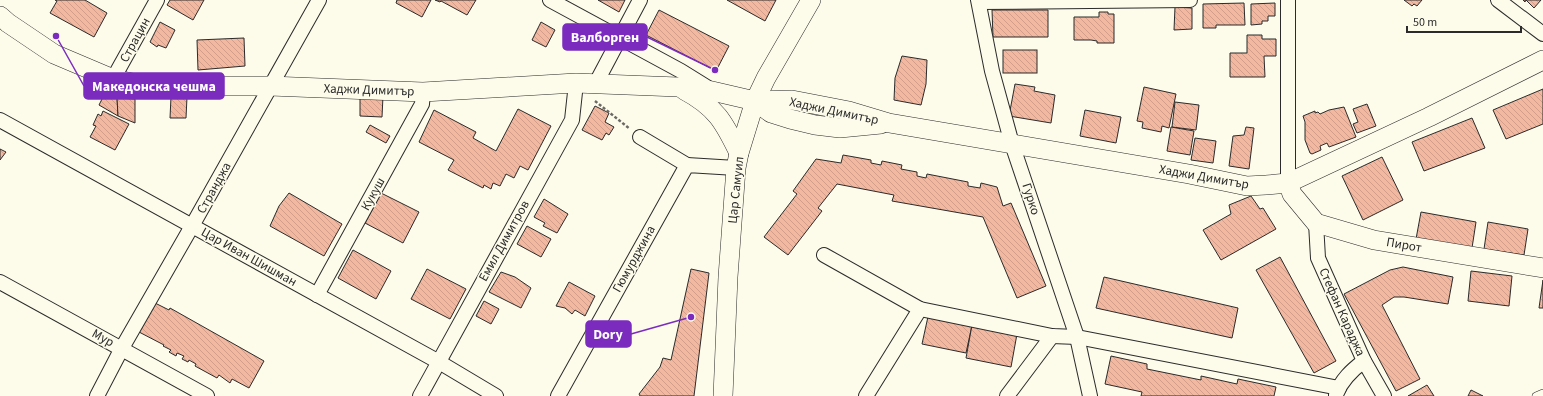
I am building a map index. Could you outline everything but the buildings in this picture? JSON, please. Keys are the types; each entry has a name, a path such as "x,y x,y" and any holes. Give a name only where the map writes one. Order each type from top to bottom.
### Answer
{"street":[{"name":"Страцин","path":"113,79 157,0"},
{"name":"Странджа","path":"97,396 122,348 319,0"},
{"path":"550,0 681,71 712,91"},
{"path":"596,83 640,0"},
{"name":"Цар Самуил","path":"722,396 728,277 738,161 755,101 766,78 811,0"},
{"path":"979,1 1190,0"},
{"path":"1288,0 1288,183 1292,194 1316,223"},
{"path":"1498,0 1543,34"},
{"name":"Гурко","path":"979,1 992,71 1012,144 1077,337 1090,396"},
{"name":"Хаджи Димитър","path":"0,16 54,54 113,79 147,86 270,86 423,92 596,83 678,87 712,91 755,101 792,100 849,111 889,123 1247,186 1288,183 1429,117 1543,60"},
{"name":"Емил Димитров","path":"420,396 572,120 576,85"},
{"path":"640,137 687,165 738,161 724,125 707,104 678,87"},
{"name":"Кукуш","path":"318,295 422,104 423,92"},
{"name":"Цар Иван Шишман","path":"0,120 439,362 496,396"},
{"name":"Гюмурджина","path":"558,396 687,165"},
{"name":"Пирот","path":"1316,223 1374,240 1543,268"},
{"name":"Стефан Караджа","path":"1316,223 1318,258 1364,361 1384,396"},
{"path":"824,255 920,309 1052,336 1077,337 1338,392 1352,369 1364,361"},
{"name":"Мур","path":"0,282 122,348 206,396"},
{"path":"866,396 920,309"},
{"path":"1006,396 1052,336"}],"lane":[{"path":"1536,396 1543,393"}],"path":[{"path":"576,85 640,137"}],"place":[{"name":"Македонска чешма","path":"56,36"},
{"name":"Валборген","path":"715,70"},
{"name":"Dory","path":"691,317"}]}
